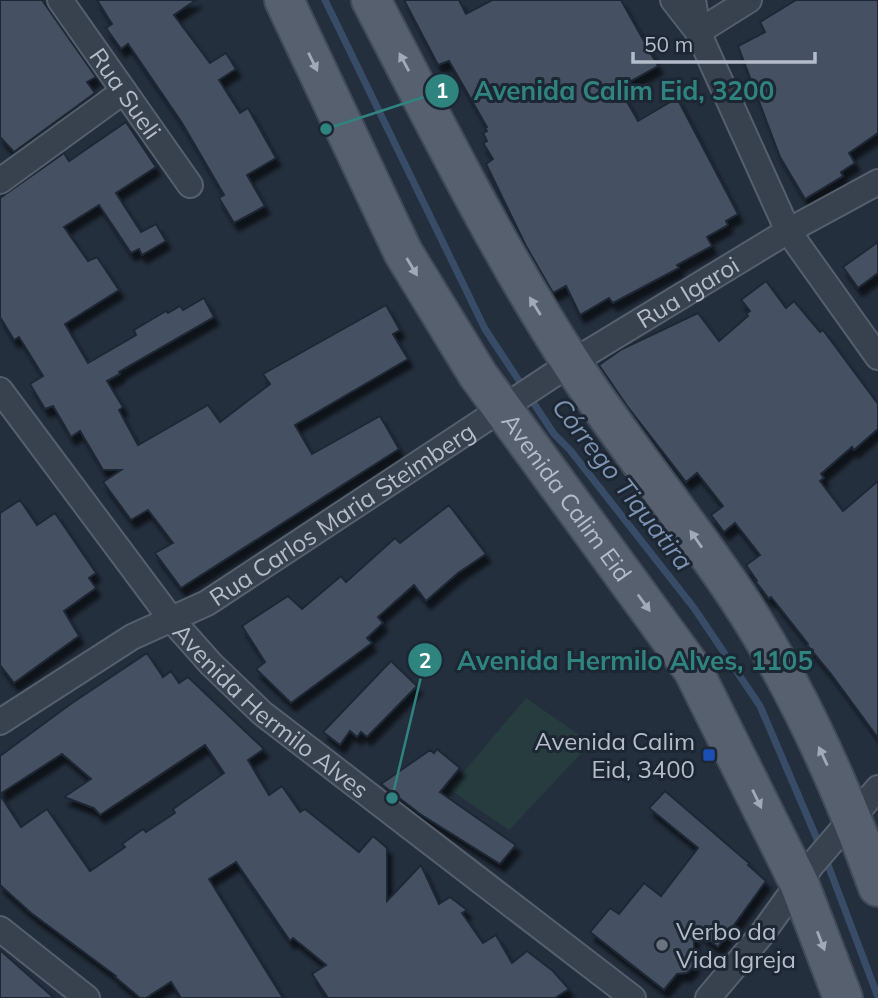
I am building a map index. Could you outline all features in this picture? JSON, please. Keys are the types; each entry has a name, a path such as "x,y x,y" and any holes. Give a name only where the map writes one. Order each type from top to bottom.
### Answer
{"main road":[{"name":"Avenida Calim Eid","path":"284,0 403,252 693,670 805,875 843,998"},
{"path":"372,0 515,274 556,373 736,595 793,692 844,828 878,887"}],"street":[{"name":"Rua Sueli","path":"60,0 190,186"},
{"path":"673,0 698,32 788,231 878,357"},
{"path":"693,0 698,32"},
{"path":"698,32 748,0"},
{"path":"0,181 124,90"},
{"name":"Rua Igaroi","path":"508,406 556,373 788,231 878,182"},
{"name":"Avenida Hermilo Alves","path":"0,390 171,619 211,664 262,713 633,998"},
{"name":"Rua Carlos Maria Steimberg","path":"0,722 132,637 207,603 508,406"},
{"path":"708,998 878,788"},
{"path":"0,929 87,998"}],"green space":[{"path":"526,698 591,743 509,830 449,789"}],"building":[{"path":"0,0 42,0 96,77 87,82 95,93 14,152 0,137"},
{"path":"97,0 196,0 174,15 210,63 226,53 236,69 219,80 240,113 248,108 276,158 247,175 265,206 234,223 219,198 224,195 182,123 128,44 121,49 106,28 112,24"},
{"path":"404,0 459,0 466,14 492,0 621,0 658,66 619,88 638,121 677,98 738,214 726,221 728,225 707,237 712,246 677,265 679,268 613,303 609,298 580,315 566,286 553,293 526,246 486,164 493,159 483,143 487,141 483,133 487,131 487,127 449,61 438,65"},
{"path":"796,0 878,0 878,133 849,153 855,163 841,172 843,176 805,199 780,157 738,46 765,32 760,22"},
{"path":"126,122 156,167 116,193 141,232 156,224 166,241 142,255 139,249 131,253 99,205 64,227 88,261 97,257 119,290 65,324 88,363 136,335 134,330 166,311 168,313 180,306 183,310 204,298 214,317 107,381 123,407 119,410 138,445 208,405 220,422 270,384 263,374 386,305 400,330 393,334 408,359 295,425 312,454 380,416 399,449 181,588 155,553 173,543 148,510 131,520 103,482 121,470 103,470 80,431 71,437 53,406 45,409 30,384 43,376 19,337 14,340 0,317 0,198 64,153 69,161"},
{"path":"878,242 878,273 858,288 843,267"},
{"path":"766,281 786,308 794,301 820,332 823,330 878,404 878,429 821,474 824,478 820,481 843,511 878,481 878,738 808,644 756,582 746,565 760,555 735,523 724,532 711,515 723,506 697,473 686,482 599,365 622,349 698,313 719,341 748,316 746,314 750,311 741,300"},
{"path":"20,500 37,525 55,513 96,573 89,578 96,588 64,611 79,636 14,683 0,665 0,513"},
{"path":"449,505 486,554 458,573 426,601 414,585 378,617 383,623 367,638 372,643 291,703 256,669 265,662 242,626 288,596 302,609 341,576 346,582 395,538 400,543"},
{"path":"147,653 163,677 171,671 179,683 188,677 264,749 248,760 269,795 282,786 300,812 305,809 359,852 373,836 387,848 387,901 421,865 439,904 450,897 467,910 462,913 483,943 496,935 512,963 527,951 553,971 569,989 555,998 328,998 312,974 326,965 293,938 290,941 236,862 209,879 283,998 181,998 171,982 146,998 140,998 116,976 31,913 0,885 0,795 21,827 47,809 90,871 125,847 122,844 143,829 146,832 175,813 173,809 224,773 205,745 100,815 94,808 64,797 91,779 62,754 0,794 0,756"},
{"path":"391,661 417,686 367,737 361,732 357,737 350,731 340,745 323,732"},
{"path":"437,749 460,768 440,792 516,845 500,864 420,814 381,784 430,750 434,753"},
{"path":"665,791 766,881 718,947 694,929 694,966 687,973 677,974 664,990 590,932 610,908 619,914 644,883 661,896 698,848 649,808"},
{"path":"0,950 54,998 0,998"}],"waterway":[{"name":"Córrego Tiquatira","path":"325,0 485,329 554,434 570,450 694,608 760,706 820,846"},
{"name":"Córrego Tiquatira","path":"825,857 878,997"}],"place":[{"name":"Avenida Calim Eid, 3200","path":"326,129"},
{"name":"Avenida Calim Eid, 3400","path":"709,755"},
{"name":"Avenida Hermilo Alves, 1105","path":"392,798"},
{"name":"Verbo da Vida Igreja","path":"662,945"}]}
